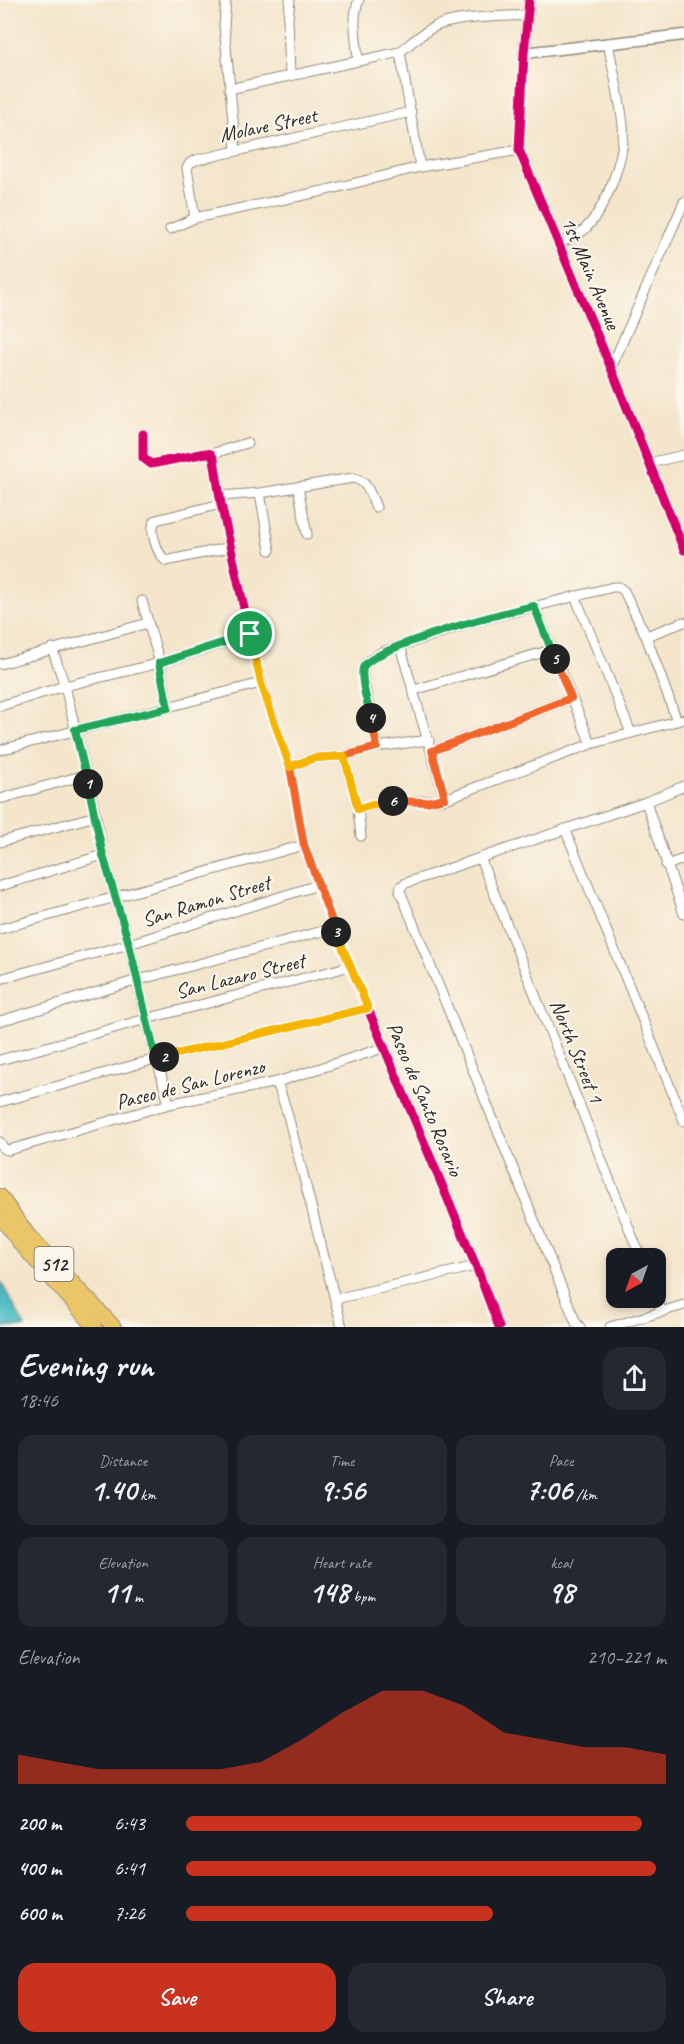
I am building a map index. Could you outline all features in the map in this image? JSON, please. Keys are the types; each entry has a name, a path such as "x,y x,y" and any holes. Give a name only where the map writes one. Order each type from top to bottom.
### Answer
{"main road":[{"name":"512","path":"0,1196 95,1327"},
{"name":"512","path":"0,1216 19,1242 114,1327"},
{"name":"512","path":"55,1272 106,1327"}],"street":[{"path":"226,0 224,27 236,151"},
{"path":"290,0 288,19 290,75"},
{"path":"358,60 356,6 359,0"},
{"name":"1st Main Avenue","path":"529,0 519,150 560,243 684,550"},
{"path":"229,89 399,52 424,32 437,25 464,20 529,15"},
{"path":"524,53 684,35"},
{"path":"560,243 585,229 600,208 617,168 622,146 623,126 608,43"},
{"path":"399,52 420,167"},
{"name":"Molave Street","path":"195,219 187,168 196,160 411,112"},
{"path":"170,229 195,219 420,167 519,150"},
{"path":"611,368 684,202"},
{"path":"143,434 143,458 151,464 206,453 211,454 247,443"},
{"name":"Paseo de Santo Rosario","path":"211,454 214,459 220,500 261,683 290,767 304,845 334,928 476,1266 499,1327"},
{"path":"649,463 684,455"},
{"path":"231,546 166,561 161,557 152,528 153,522 220,500 353,478 361,480 367,486 376,507"},
{"path":"298,487 307,534"},
{"path":"260,493 270,550"},
{"path":"358,809 397,800 426,802 445,798 591,744 681,720 646,636 624,591 619,587 613,587 476,621 382,652 367,662 363,668 363,678 377,747"},
{"path":"574,596 631,734"},
{"path":"141,601 159,663 168,708"},
{"path":"534,606 591,744"},
{"path":"646,636 684,622"},
{"path":"0,664 148,623"},
{"path":"0,706 65,686 159,663 250,634"},
{"path":"400,646 445,798"},
{"path":"52,648 65,686 103,855 129,944 169,1104"},
{"path":"414,690 551,650"},
{"path":"0,750 261,683"},
{"path":"432,751 571,698"},
{"path":"290,767 314,758 344,756 377,747 429,740"},
{"path":"344,756 358,809 362,836"},
{"path":"0,799 85,775"},
{"path":"580,1327 576,1323 400,891 401,886 406,883 646,802 684,786"},
{"path":"646,802 684,914"},
{"path":"0,842 96,816"},
{"path":"565,829 684,1121"},
{"path":"0,929 304,845"},
{"path":"0,886 103,855"},
{"name":"North Street 1","path":"480,858 636,1248"},
{"path":"666,865 684,859"},
{"name":"San Ramon Street","path":"0,979 129,944 318,885"},
{"path":"0,1021 138,980 334,928"},
{"name":"San Lazaro Street","path":"0,1060 146,1019 351,966"},
{"path":"0,1102 156,1059 368,1008"},
{"name":"Paseo de San Lorenzo","path":"2,1145 9,1150 169,1104 277,1082 383,1048"},
{"path":"277,1082 342,1327"},
{"path":"335,1299 476,1266"},
{"path":"610,1327 684,1305"},
{"path":"660,1308 662,1312"}],"water":[{"path":"0,1280 25,1327 0,1327"}],"cycle path":[{"path":"529,0 519,150 611,368 684,550"},
{"path":"143,434 143,458 151,464 206,453 211,454 214,459 221,504 257,667 290,767 304,845 334,928 476,1266 499,1327"}],"route":[{"path":"250,634 159,663 168,708 75,730 103,855 129,944 156,1059 368,1008 334,928 304,845 290,767 314,758 344,756 377,747 363,678 363,668 367,662 382,652 476,621 534,606 571,698 432,751 445,798 426,802 397,800 358,809 344,756 314,758 290,767 261,683 250,634"}]}
